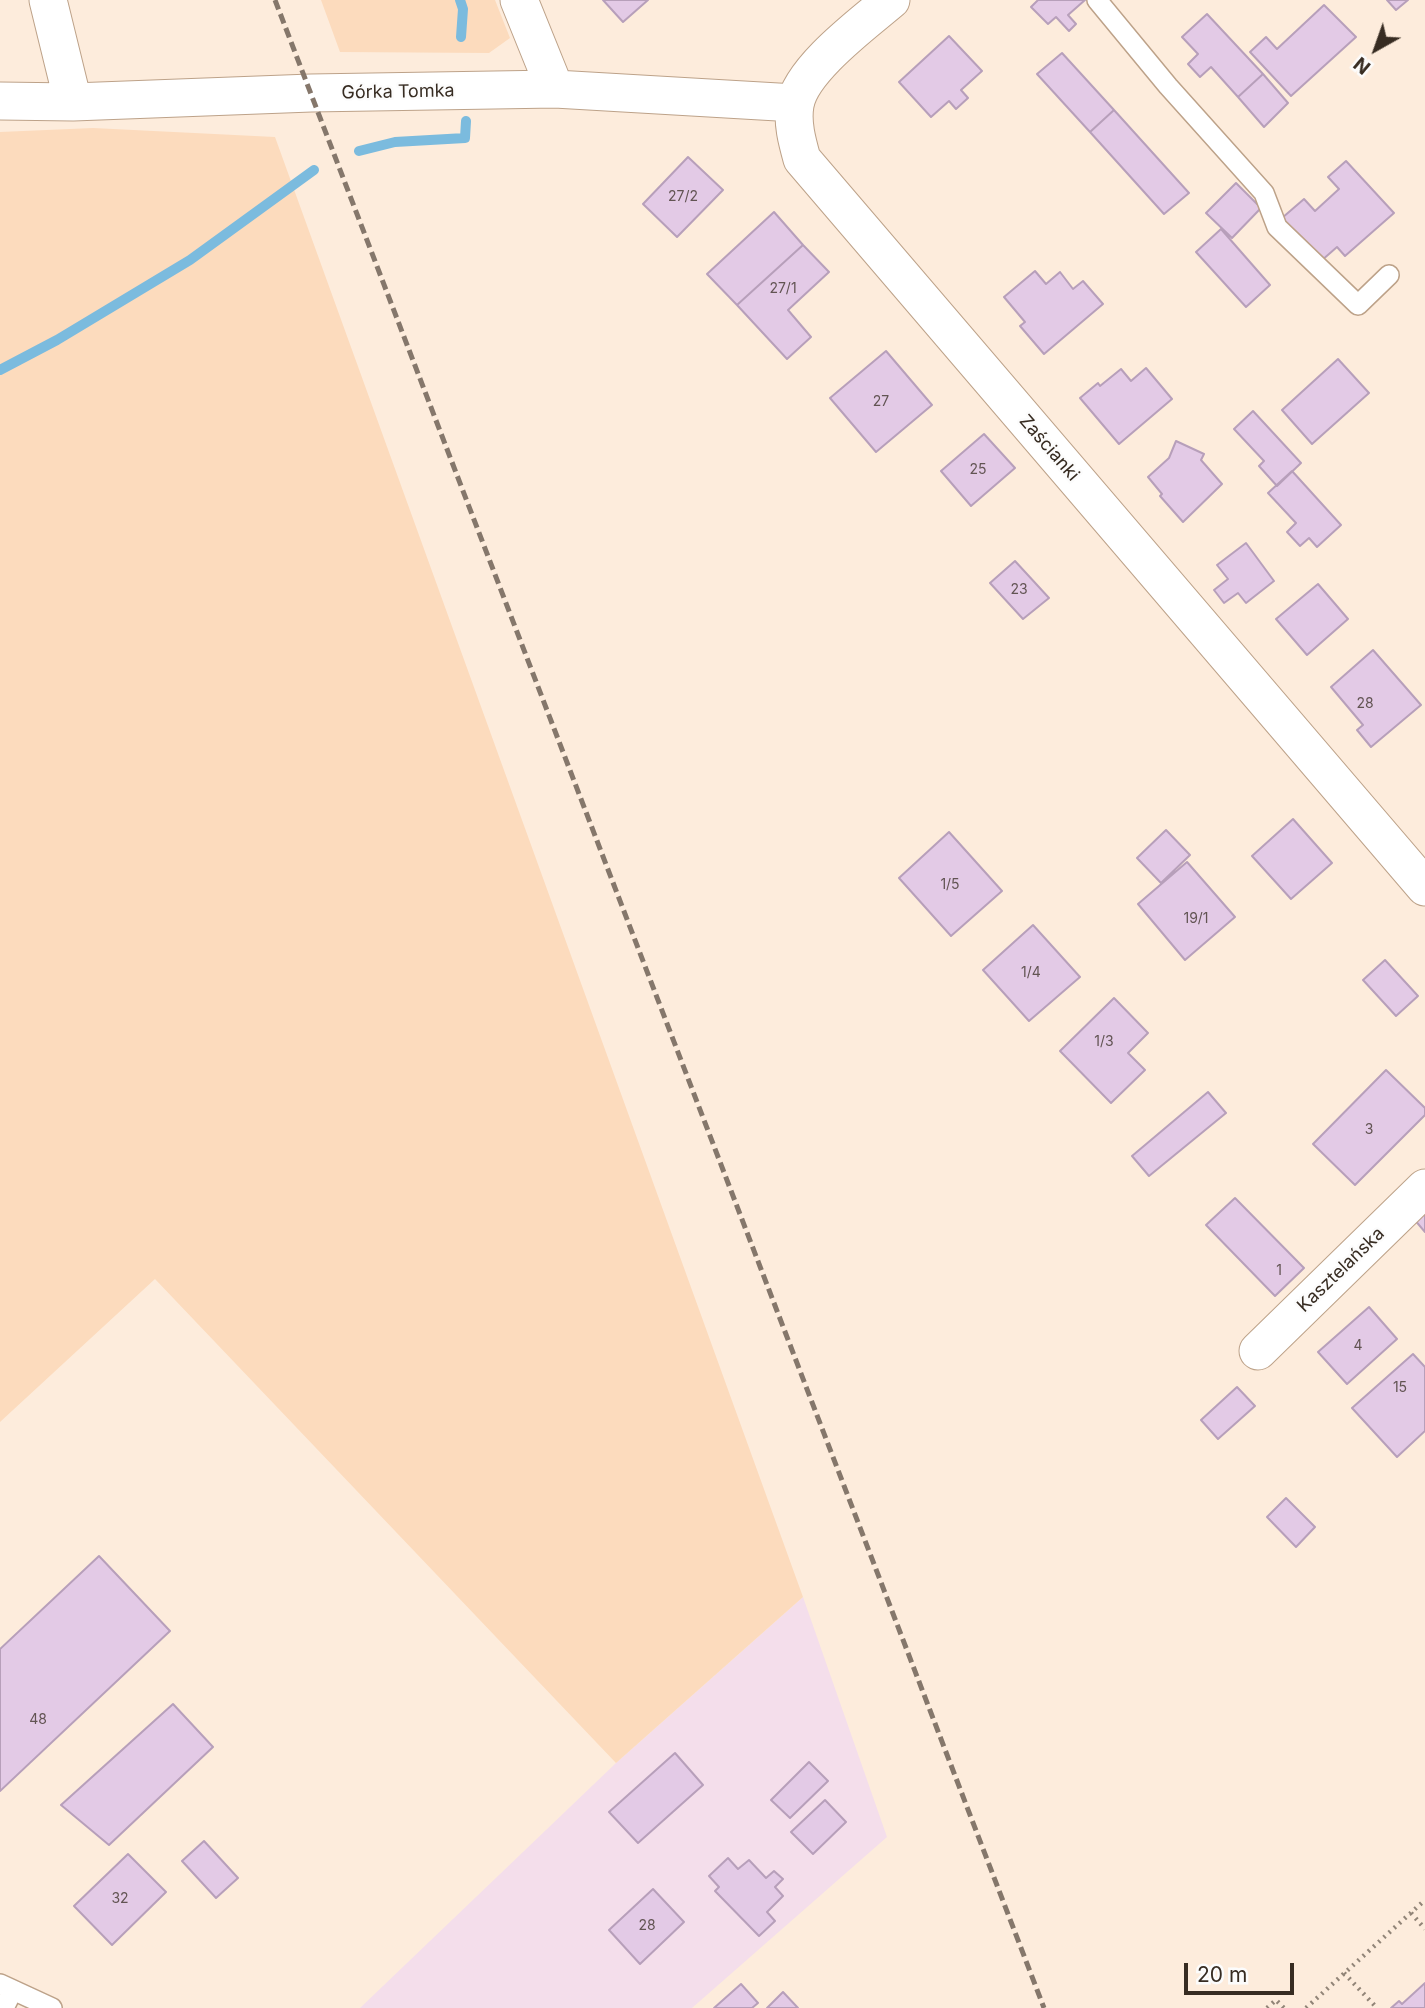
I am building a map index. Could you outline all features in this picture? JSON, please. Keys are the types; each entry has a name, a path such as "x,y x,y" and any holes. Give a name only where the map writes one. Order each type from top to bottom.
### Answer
{"street":[{"path":"48,0 73,102"},
{"path":"519,0 555,89"},
{"path":"795,103 810,76 830,52 891,0"},
{"name":"Górka Tomka","path":"0,101 73,102 311,93 555,89 795,103"},
{"name":"Zaścianki","path":"795,103 795,133 802,159 1425,887"},
{"name":"Kasztelańska","path":"1258,1351 1425,1188"}],"lane":[{"path":"1097,0 1168,86 1265,193 1277,227 1358,305 1389,275"},
{"path":"6,1994 52,2008"}],"path":[{"path":"1306,2008 1425,1900"},
{"path":"1411,1913 1425,1929"},
{"path":"1344,1973 1377,2008"},
{"path":"1267,2008 1276,2000 1284,2008"}],"shaded area":[{"path":"321,0 495,0 510,38 489,53 340,52"},
{"path":"93,128 275,137 803,1597 616,1763 155,1279 0,1422 0,132"},
{"path":"803,1597 887,1837 692,2008 360,2008 616,1763"}],"building":[{"path":"603,0 648,0 623,22"},
{"path":"1038,0 1085,0 1068,15 1076,24 1069,31 1056,17 1048,24 1031,7"},
{"path":"1387,0 1408,0 1396,10"},
{"path":"1324,5 1356,37 1291,96 1250,52 1266,37 1277,49"},
{"path":"1207,14 1263,74 1238,97 1211,67 1200,77 1188,64 1198,54 1182,37"},
{"path":"949,36 982,71 961,90 968,98 956,109 949,101 931,117 899,82"},
{"path":"1062,53 1114,110 1090,132 1037,74"},
{"path":"1263,74 1288,103 1264,127 1238,97"},
{"path":"1114,110 1189,193 1164,214 1090,132"},
{"path":"688,157 723,190 677,237 643,204"},
{"path":"1346,161 1394,213 1345,256 1337,247 1321,261 1282,218 1304,199 1315,211 1339,189 1328,177"},
{"path":"1236,183 1261,208 1232,238 1206,213"},
{"path":"774,212 803,245 737,305 707,274"},
{"path":"1221,229 1270,285 1246,307 1196,252"},
{"path":"803,245 829,272 788,310 811,337 787,359 737,305"},
{"path":"1035,271 1046,284 1060,272 1073,289 1083,281 1103,304 1044,354 1020,326 1025,322 1004,297"},
{"path":"886,351 932,405 876,452 830,398"},
{"path":"1338,359 1369,393 1312,444 1282,410"},
{"path":"1146,368 1172,399 1119,444 1080,398 1121,369 1131,381"},
{"path":"1253,411 1301,463 1277,486 1259,466 1264,461 1234,429"},
{"path":"984,434 1015,468 971,506 941,471"},
{"path":"1176,441 1204,454 1201,460 1222,484 1183,522 1160,496 1162,494 1148,477 1169,458"},
{"path":"1292,471 1341,525 1317,547 1309,538 1300,546 1287,532 1296,523 1268,493"},
{"path":"1246,543 1274,581 1246,603 1238,593 1224,603 1214,590 1228,579 1217,565"},
{"path":"1015,561 1049,598 1023,619 990,583"},
{"path":"1318,584 1348,619 1307,655 1276,619"},
{"path":"1373,650 1421,705 1371,747 1357,730 1363,725 1331,687"},
{"path":"1293,819 1332,863 1291,899 1252,856"},
{"path":"1166,830 1190,855 1161,883 1137,858"},
{"path":"949,832 1002,891 951,936 899,878"},
{"path":"1187,862 1235,917 1185,960 1138,904"},
{"path":"1033,925 1080,977 1029,1021 983,970"},
{"path":"1385,960 1418,996 1396,1016 1363,980"},
{"path":"1114,998 1148,1033 1128,1053 1145,1070 1111,1103 1060,1051"},
{"path":"1386,1070 1425,1108 1425,1115 1355,1185 1313,1144"},
{"path":"1208,1092 1226,1113 1149,1176 1132,1156"},
{"path":"1235,1198 1304,1268 1275,1296 1206,1225"},
{"path":"1425,1209 1425,1232 1414,1219"},
{"path":"1369,1307 1397,1339 1347,1384 1318,1352"},
{"path":"1413,1354 1425,1367 1425,1431 1397,1457 1352,1408"},
{"path":"1237,1387 1255,1406 1218,1439 1201,1420"},
{"path":"1286,1498 1315,1527 1296,1547 1267,1517"},
{"path":"99,1556 170,1631 0,1791 0,1649"},
{"path":"173,1704 213,1747 109,1845 61,1805"},
{"path":"675,1753 703,1785 638,1843 609,1812"},
{"path":"809,1762 828,1781 790,1818 771,1800"},
{"path":"825,1800 846,1822 813,1854 791,1832"},
{"path":"204,1841 238,1878 216,1898 182,1861"},
{"path":"128,1854 166,1892 112,1945 74,1906"},
{"path":"728,1858 738,1869 749,1860 766,1878 774,1871 783,1879 775,1887 783,1896 767,1912 775,1921 759,1936 715,1891 719,1887 709,1876"},
{"path":"653,1889 684,1922 640,1964 609,1930"},
{"path":"1425,1983 1425,2008 1391,2008 1399,2001 1402,2004"},
{"path":"741,1984 758,2003 752,2008 714,2008"},
{"path":"783,1992 798,2008 767,2008"}],"waterway":[{"path":"460,0 463,9 461,37"},
{"path":"359,151 395,142 465,138 466,121"},
{"path":"0,370 57,340 190,260 314,170"}],"railway":[{"path":"275,0 1044,2008"}]}
